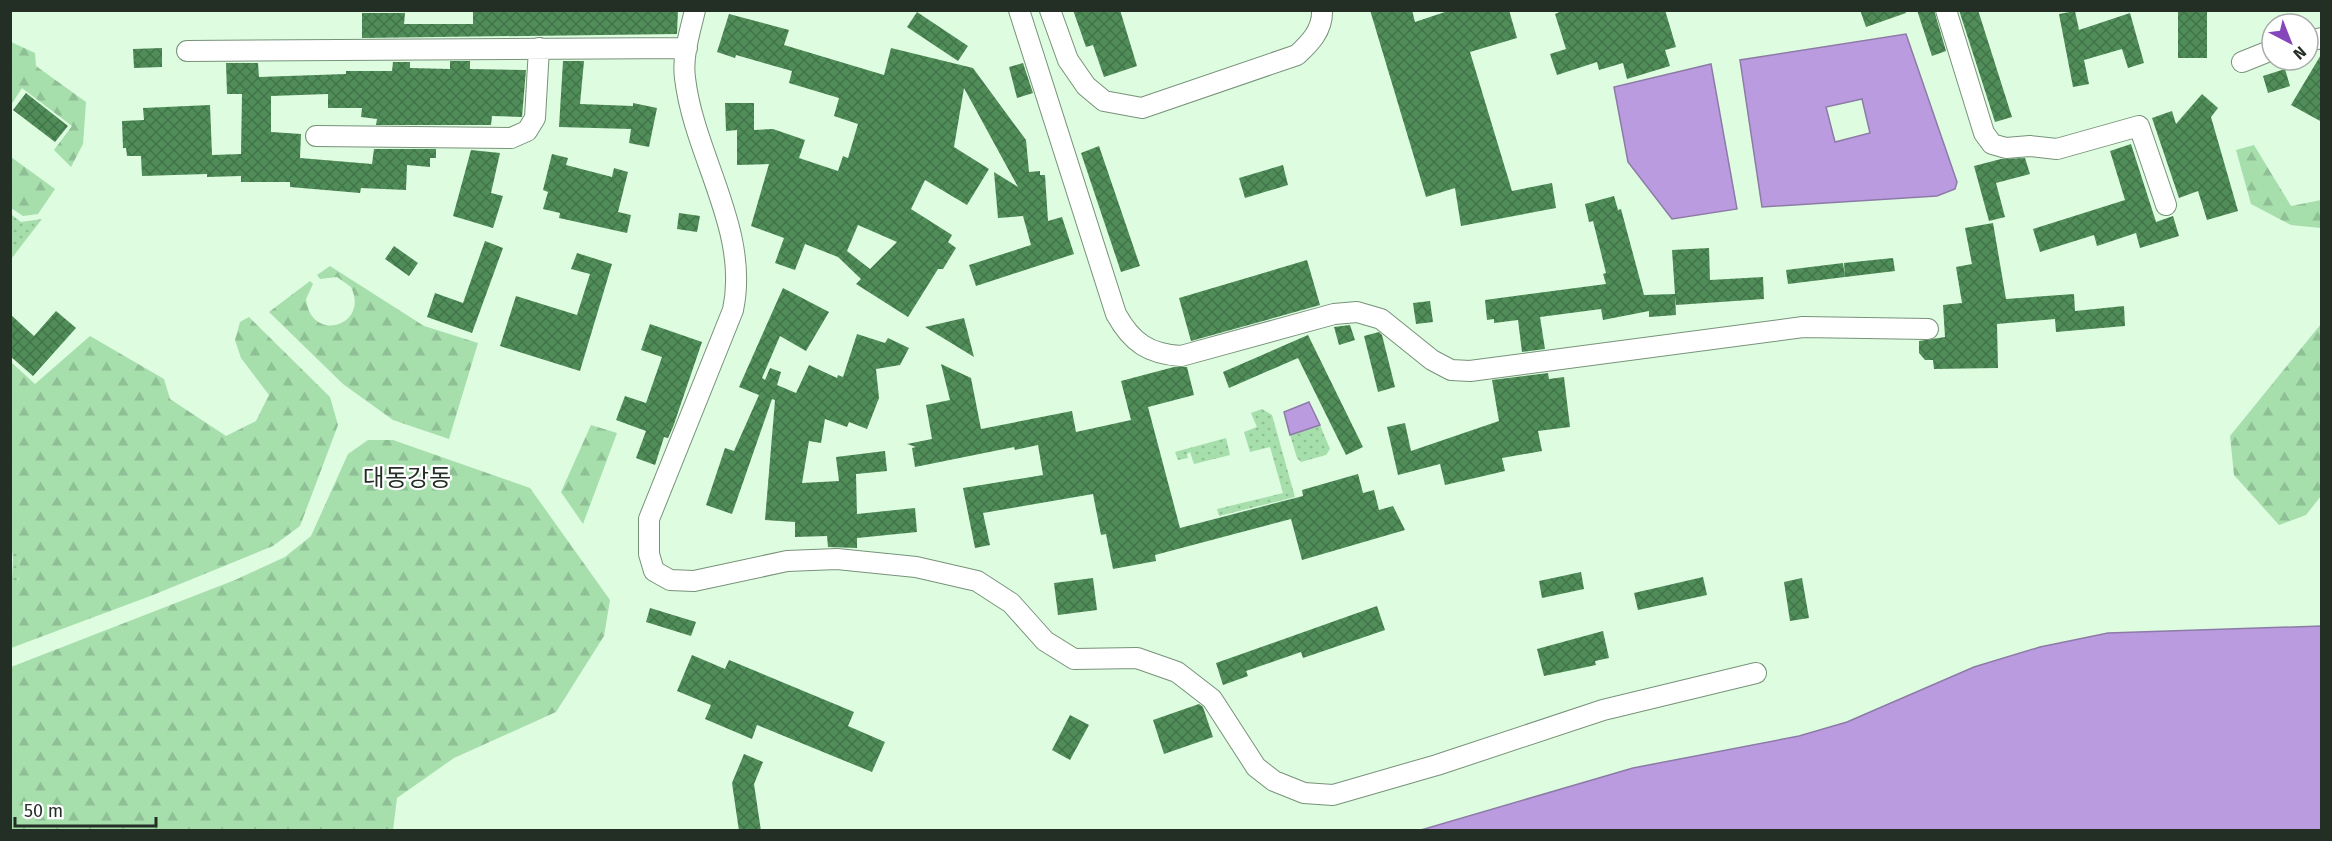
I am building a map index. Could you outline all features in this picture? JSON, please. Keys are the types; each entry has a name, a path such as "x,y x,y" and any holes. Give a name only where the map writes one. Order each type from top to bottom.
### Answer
{"street":[{"path":"695,10 684,77 693,121 730,231 738,270 733,310 650,519 650,554 654,570 670,580 694,581 787,561 837,559 916,567 977,581 1011,603 1045,641 1074,659 1137,658 1177,672 1212,699 1256,767 1274,781 1305,793 1333,795 1437,765 1603,710 1756,673"},
{"path":"1020,10 1116,314 1127,334 1158,354 1181,356 1334,314 1357,312 1381,319 1432,360 1450,370 1494,368 1803,327 1928,329"},
{"path":"1050,10 1068,60 1086,86 1104,101 1142,108 1297,55 1312,41 1322,20 1322,10"},
{"path":"1946,10 1984,133 1992,144 2006,148 2030,146 2057,149 2139,126 2166,205"},
{"path":"316,136 511,138 527,131 535,118 538,48"},
{"path":"187,51 687,48"},
{"path":"2242,62 2260,55"}],"green space":[{"path":"11,42 35,53 36,66 86,102 83,144 71,167 54,150 72,126 22,88 11,105"},
{"path":"2254,145 2291,206 2321,200 2321,228 2291,225 2251,204 2236,150"},
{"path":"11,157 55,189 38,214 23,216 11,208"},
{"path":"12,215 21,222 42,219 11,259"},
{"path":"330,266 424,326 478,343 449,439 393,420 343,384 269,312 310,281 313,284 306,299 310,313 318,322 327,325 338,324 346,320 353,312 355,301 351,287 337,277 320,279 317,275"},
{"path":"249,317 330,397 338,425 300,526 273,546 153,595 11,648 11,596 19,579 20,560 10,539 11,362 35,384 90,336 164,379 170,399 226,436 256,421 269,395 241,358 235,340 240,322"},
{"path":"2321,324 2321,496 2306,515 2279,525 2234,475 2230,436"},
{"path":"1262,409 1272,415 1295,497 1219,516 1217,509 1283,493 1270,447 1250,452 1244,432 1257,427 1251,413"},
{"path":"591,425 617,433 583,524 561,492"},
{"path":"1320,425 1330,449 1326,455 1301,462 1297,458 1290,435"},
{"path":"1226,438 1230,455 1194,464 1190,452 1187,454 1188,458 1178,460 1175,452"},
{"path":"368,440 393,440 530,488 610,600 604,636 556,712 454,758 397,798 393,830 11,830 11,667 235,580 285,557 311,536 348,454"},
{"path":"11,539 18,553 20,568 11,596 13,560"}],"shaded area":[{"path":"1906,34 1957,182 1955,189 1937,196 1762,207 1740,60","holes":["1862,99 1870,133 1835,142 1826,107"]},
{"path":"1711,64 1737,209 1672,219 1628,162 1614,87"},
{"path":"1309,402 1320,425 1290,435 1284,412"},
{"path":"2321,626 2321,830 1421,830 1633,768 1799,736 1847,722 1974,667 2040,647 2108,633"}],"building":[{"path":"473,10 678,10 677,34 362,38 362,13 405,13 404,24 473,24"},
{"path":"1073,10 1120,10 1137,66 1104,77 1093,45 1086,47"},
{"path":"1370,10 1412,10 1415,22 1451,10 1509,10 1517,38 1470,52 1512,191 1552,183 1556,208 1461,226 1455,188 1426,197"},
{"path":"1564,10 1665,10 1676,47 1665,50 1670,66 1627,79 1623,63 1599,70 1597,62 1557,75 1550,54 1566,49 1555,14"},
{"path":"1860,10 1905,10 1906,13 1866,27"},
{"path":"1917,10 1934,10 1946,51 1932,56"},
{"path":"1959,10 1978,10 2012,117 1995,122"},
{"path":"2178,10 2207,10 2207,58 2178,58"},
{"path":"2075,11 2079,30 2130,13 2144,63 2128,68 2122,49 2084,60 2089,84 2073,87 2059,14"},
{"path":"917,12 968,46 958,61 907,27"},
{"path":"729,14 789,30 784,45 884,75 891,48 973,68 1026,140 1029,172 1040,171 1040,175 1045,175 1048,221 1062,217 1074,254 976,286 969,265 1031,245 1023,216 998,218 994,172 1018,187 964,88 954,147 989,169 967,205 925,180 911,209 952,235 948,242 956,248 943,269 938,269 908,317 856,284 861,279 838,257 805,244 795,270 775,263 784,238 751,226 769,164 737,165 737,130 726,131 725,103 754,103 754,130 773,129 805,140 799,158 838,171 843,156 848,158 858,124 834,116 839,98 789,83 792,71 717,52","holes":["858,225 897,242 870,269 847,251"]},
{"path":"162,48 162,67 134,68 133,49"},
{"path":"2322,53 2322,122 2291,105 2311,72 2320,72"},
{"path":"450,61 470,61 470,69 526,70 522,117 492,116 491,125 376,125 377,119 361,117 362,108 328,108 328,94 271,96 271,132 301,134 300,158 372,164 374,149 436,149 436,158 430,158 430,167 407,165 406,190 361,188 360,193 290,187 290,182 241,182 241,176 207,177 207,174 142,176 141,156 127,156 126,148 123,148 122,121 144,120 143,108 210,105 212,155 241,154 242,94 227,94 226,63 258,63 259,77 346,74 346,71 392,71 393,62 410,62 410,68 450,69"},
{"path":"563,61 584,61 580,104 633,106 633,103 657,108 649,147 629,143 631,129 559,127"},
{"path":"1023,63 1033,93 1017,98 1009,67"},
{"path":"2286,72 2290,86 2268,93 2263,76"},
{"path":"26,93 68,126 55,142 13,110"},
{"path":"2202,94 2218,108 2211,117 2238,211 2207,220 2198,191 2179,198 2152,118 2172,111 2176,124"},
{"path":"2131,144 2156,222 2173,216 2179,236 2140,248 2136,233 2097,246 2094,235 2040,252 2033,229 2125,200 2110,151"},
{"path":"1099,146 1140,266 1121,272 1081,153"},
{"path":"471,150 500,153 491,193 503,196 493,228 453,216"},
{"path":"552,154 568,158 566,165 612,177 614,168 628,172 618,212 631,215 627,233 559,218 560,213 543,209 548,192 543,190"},
{"path":"2025,158 2030,174 1996,183 2005,217 1989,221 1974,166 2001,159"},
{"path":"1283,165 1288,185 1245,198 1239,178"},
{"path":"1614,196 1618,210 1621,209 1644,295 1675,294 1672,250 1709,248 1710,280 1763,277 1764,299 1676,305 1675,296 1676,315 1649,317 1649,311 1603,320 1601,309 1540,317 1545,349 1522,352 1518,320 1494,323 1494,319 1487,320 1485,300 1606,284 1603,274 1606,273 1593,221 1589,222 1585,204"},
{"path":"679,213 700,216 697,232 677,229"},
{"path":"1993,223 2006,299 2074,294 2075,311 2124,306 2125,326 2056,332 2055,319 1997,324 1998,368 1934,369 1933,360 1925,360 1919,353 1919,341 1945,337 1943,305 1962,303 1956,267 1972,264 1965,228"},
{"path":"485,241 503,248 472,333 427,317 435,293 463,303"},
{"path":"394,246 418,263 409,276 385,259"},
{"path":"577,253 612,264 580,371 500,346 516,296 577,315 590,274 571,269"},
{"path":"1893,258 1895,271 1845,277 1844,263"},
{"path":"1307,260 1320,305 1191,341 1179,298"},
{"path":"1843,263 1845,277 1788,284 1786,270"},
{"path":"783,288 829,312 806,351 780,336 762,378 765,380 770,368 781,372 777,385 796,393 809,365 837,378 838,375 843,377 857,334 885,343 888,338 909,348 900,365 876,369 879,398 867,429 849,422 847,427 825,419 821,443 809,441 802,483 839,481 836,457 885,451 887,471 856,474 857,514 915,508 917,532 857,538 857,548 828,547 827,536 795,537 795,522 765,520 775,400 772,399 732,514 706,505 725,448 734,451 759,395 739,387"},
{"path":"1430,301 1433,322 1416,324 1413,303"},
{"path":"56,311 76,328 33,376 10,356 10,314 34,336"},
{"path":"964,318 974,357 925,327"},
{"path":"650,324 702,342 673,427 668,438 664,437 655,465 636,458 646,431 616,420 625,396 646,403 662,357 641,350"},
{"path":"1350,325 1355,340 1339,345 1334,327"},
{"path":"1379,332 1382,335 1395,387 1378,392 1364,336"},
{"path":"1308,335 1363,447 1346,455 1298,358 1229,388 1223,372"},
{"path":"941,364 971,378 981,429 1072,411 1076,432 1131,420 1121,381 1174,367 1187,367 1194,395 1148,407 1180,528 1303,496 1302,490 1358,474 1363,493 1374,490 1379,510 1393,506 1405,530 1302,560 1291,519 1155,555 1156,561 1113,569 1106,534 1101,535 1093,494 983,513 990,545 975,548 963,488 1043,475 1038,445 1015,450 1014,447 915,467 912,448 916,447 907,444 932,439 926,405 950,400"},
{"path":"1548,373 1549,379 1564,377 1570,427 1538,431 1542,451 1502,458 1505,471 1445,485 1440,464 1398,475 1387,427 1405,423 1411,451 1499,421 1492,380"},
{"path":"1581,572 1584,589 1542,598 1539,581"},
{"path":"1703,577 1707,595 1638,610 1634,593"},
{"path":"1093,578 1097,610 1058,615 1054,583"},
{"path":"1802,578 1809,618 1790,621 1784,582"},
{"path":"1377,606 1385,630 1303,658 1301,652 1246,671 1248,676 1223,685 1216,663"},
{"path":"650,608 696,622 691,636 646,622"},
{"path":"1603,631 1609,658 1595,661 1596,665 1544,676 1537,649"},
{"path":"692,655 725,669 729,660 854,712 848,726 885,742 872,772 757,725 752,739 705,719 711,705 677,691"},
{"path":"1199,704 1203,707 1213,737 1164,754 1153,720"},
{"path":"1070,715 1089,725 1070,760 1052,750"},
{"path":"744,754 763,762 754,784 761,831 739,831 732,783"}],"district":[{"name":"대동강동","path":"407,478"}]}
